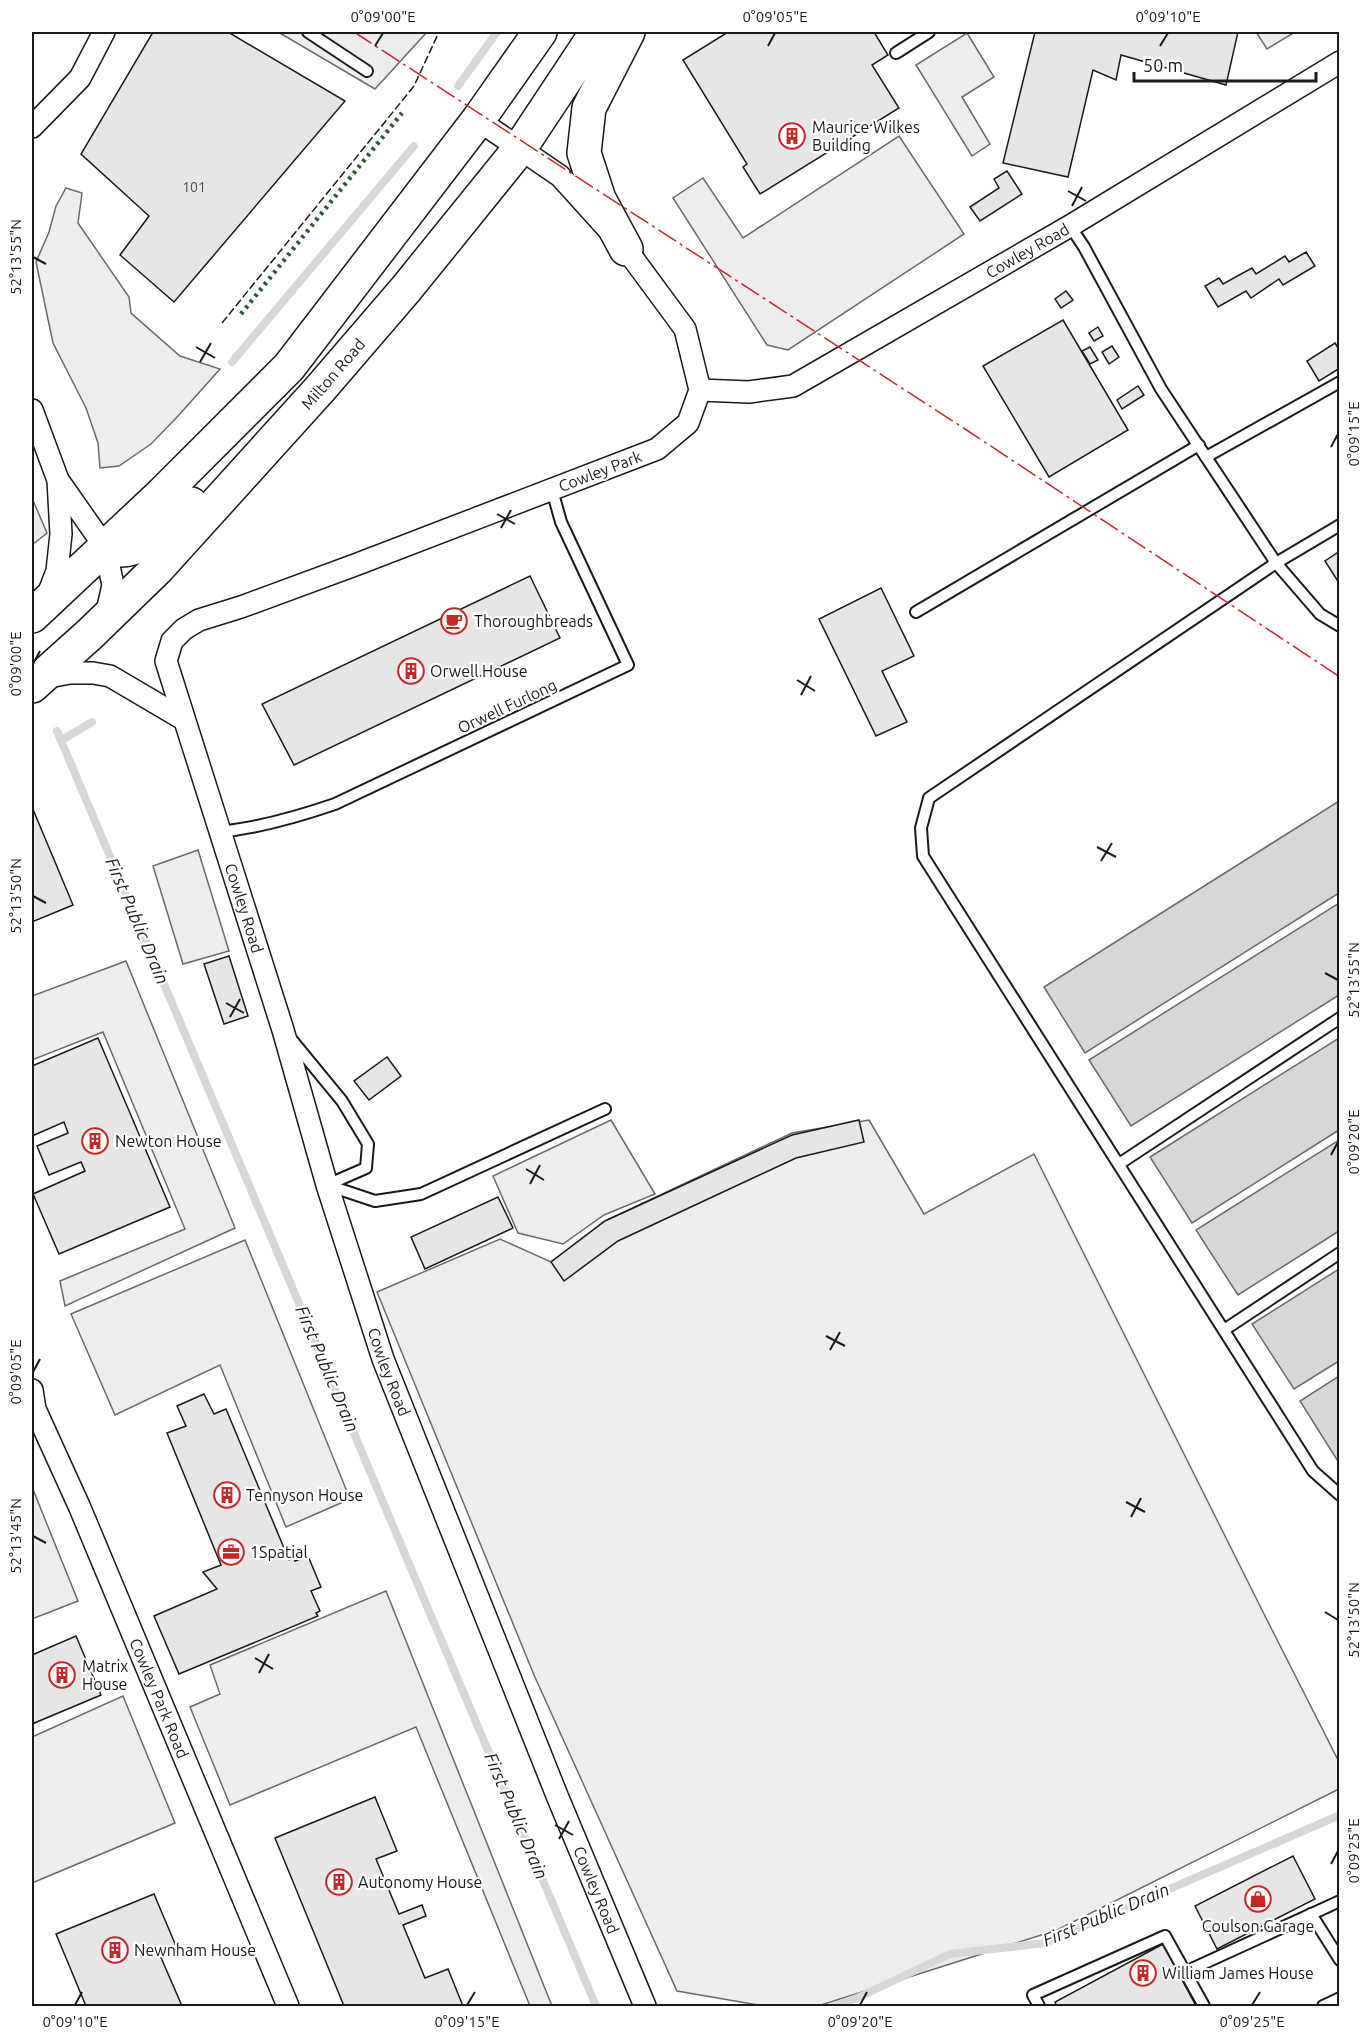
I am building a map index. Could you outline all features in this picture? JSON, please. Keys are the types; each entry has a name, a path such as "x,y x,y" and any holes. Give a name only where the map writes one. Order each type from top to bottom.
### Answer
{"main road":[{"path":"38,609 225,432 289,367 478,120 540,32"},
{"name":"Milton Road","path":"35,682 90,634 158,568 320,389 406,289 520,148 597,32"},
{"path":"626,249 599,199 584,153 589,108 628,32"},
{"path":"105,547 120,550 140,544 164,530 243,454 320,389"}],"street":[{"path":"32,127 80,78 104,32"},
{"name":"Cowley Road","path":"700,390 749,392 793,386 1070,226 1340,62"},
{"path":"478,120 560,176 626,249 685,329 700,390"},
{"name":"Cowley Park","path":"168,673 166,661 172,641 184,629 199,620 242,607 355,565 657,449 688,423 700,390"},
{"path":"32,410 58,480 105,547 113,585 106,616"},
{"path":"38,609 57,571 60,543 58,480"},
{"path":"35,682 70,674 93,673 110,676 183,719"},
{"name":"Cowley Road","path":"168,673 283,1030 327,1185 383,1359 558,1798 645,2007"},
{"name":"Cowley Park Road","path":"32,1390 35,1409 80,1508 288,2007"}],"lane":[{"path":"308,32 367,71"},
{"path":"896,52 929,32"},
{"path":"1070,226 1084,247 1161,389 1276,563 1320,614 1340,626"},
{"path":"1206,456 1340,382"},
{"path":"916,612 1198,445"},
{"name":"Orwell Furlong","path":"219,832 261,826 335,804 628,665 561,522 552,490"},
{"path":"1340,525 1276,563 929,798 921,828 923,856 1313,1471 1340,1495"},
{"path":"1119,1164 1340,1018"},
{"path":"283,1030 342,1101 368,1144 366,1168 327,1185"},
{"path":"327,1185 375,1201 421,1194 605,1109"},
{"path":"1224,1330 1340,1253"},
{"path":"1185,1972 1340,1901"},
{"path":"1311,1914 1340,1960"},
{"path":"1039,2007 1033,1995 1165,1936 1204,2007"},
{"path":"1323,2007 1340,1998"}],"shaded area":[{"path":"278,32 427,32 375,89"},
{"path":"1256,32 1295,32 1267,49"},
{"path":"967,33 994,77 962,97 990,144 972,156 916,65"},
{"path":"899,136 964,234 788,350 767,345 673,198 703,178 743,238"},
{"path":"66,188 82,193 78,223 129,297 131,313 180,356 220,369 151,444 119,466 100,468 98,443 86,408 53,343 36,262 49,232 56,206"},
{"path":"32,498 47,533 32,545"},
{"path":"1339,801 1339,893 1085,1053 1044,987"},
{"path":"198,850 229,951 183,964 153,866"},
{"path":"1339,903 1339,995 1131,1126 1089,1060"},
{"path":"126,961 235,1228 65,1306 60,1281 185,1229 103,1032 32,1060 32,996"},
{"path":"1339,1038 1339,1130 1192,1223 1150,1157"},
{"path":"611,1120 655,1194 604,1215 563,1244 518,1233 493,1176"},
{"path":"869,1120 924,1214 1034,1154 1339,1762 1339,1789 1057,1930 818,2006 764,2006 677,1991 534,1675 377,1292 500,1239 551,1262 605,1221 792,1133"},
{"path":"1339,1140 1339,1231 1238,1295 1196,1230"},
{"path":"245,1240 350,1499 286,1527 220,1365 115,1415 71,1314"},
{"path":"1339,1269 1339,1361 1294,1389 1252,1324"},
{"path":"1339,1376 1339,1463 1300,1401"},
{"path":"32,1487 78,1601 32,1619"},
{"path":"386,1591 552,2006 530,2006 416,1727 230,1805 190,1707 220,1694 210,1665"},
{"path":"123,1696 175,1823 32,1883 32,1737"}],"building":[{"path":"153,32 228,32 345,101 174,302 120,255 149,216 81,154"},
{"name":"Maurice Wilkes Building","path":"728,32 874,32 888,55 872,65 899,108 760,194 743,167 747,164 683,60"},
{"path":"1035,32 1238,32 1226,85 1121,55 1116,80 1093,70 1068,177 1003,163"},
{"path":"1007,171 1022,194 980,221 970,207 999,188 994,179"},
{"path":"1306,252 1315,266 1283,285 1279,279 1251,298 1246,291 1218,307 1205,286 1219,278 1223,284 1252,268 1256,274 1285,256 1289,262"},
{"path":"1066,291 1073,300 1061,308 1055,299"},
{"path":"1063,320 1128,430 1049,477 983,366"},
{"path":"1098,327 1103,336 1094,341 1089,333"},
{"path":"1335,343 1340,351 1340,368 1319,381 1307,361"},
{"path":"1112,346 1119,357 1109,364 1102,352"},
{"path":"1090,347 1098,360 1090,364 1082,351"},
{"path":"1138,386 1144,395 1122,409 1117,400"},
{"path":"1340,551 1340,582 1339,583 1325,561"},
{"name":"Orwell House","path":"530,576 560,638 294,765 262,704"},
{"path":"881,588 914,656 882,671 907,722 876,736 819,619"},
{"path":"32,807 73,905 32,922"},
{"path":"229,956 248,1016 224,1024 204,964"},
{"name":"Newton House","path":"98,1038 170,1207 59,1254 33,1194 85,1171 81,1162 49,1175 37,1146 68,1133 64,1122 32,1136 32,1066"},
{"path":"387,1057 401,1076 369,1100 354,1081"},
{"path":"859,1120 864,1142 796,1158 618,1241 564,1281 551,1262 605,1221 792,1135"},
{"path":"498,1197 513,1228 425,1269 411,1237"},
{"name":"Tennyson House","path":"204,1394 214,1414 226,1409 289,1560 293,1558 295,1561 308,1556 321,1587 311,1591 320,1611 316,1613 318,1616 179,1674 154,1616 217,1589 203,1572 221,1565 167,1433 186,1426 177,1406"},
{"name":"Matrix House","path":"76,1636 101,1695 32,1724 32,1655"},
{"name":"Autonomy House","path":"375,1797 397,1851 376,1859 399,1914 422,1905 426,1916 403,1925 425,1978 448,1969 463,2006 344,2006 275,1838"},
{"path":"1293,1856 1315,1899 1217,1949 1195,1906"},
{"name":"Newnham House","path":"154,1894 176,1946 159,1953 182,2006 86,2006 56,1934"},
{"name":"William James House","path":"1163,1944 1196,2006 1057,2006 1055,2002"}],"waterway":[{"path":"458,86 497,32"},
{"path":"232,362 414,146"},
{"path":"62,740 92,722"},
{"name":"First Public Drain","path":"57,731 596,2006"},
{"name":"First Public Drain","path":"834,2006 857,1998 950,1954 1045,1943 1340,1815"}],"hedge":[{"path":"241,314 402,113"}],"fence":[{"path":"222,323 414,86 439,32"}],"power":[{"path":"354,32 965,429 1340,677"}],"place":[{"name":"Maurice Wilkes Building","path":"792,136"},
{"name":"Thoroughbreads","path":"454,621"},
{"name":"Orwell House","path":"411,671"},
{"name":"Newton House","path":"95,1141"},
{"name":"Tennyson House","path":"227,1495"},
{"name":"1Spatial","path":"231,1552"},
{"name":"Matrix House","path":"62,1675"},
{"name":"Autonomy House","path":"339,1882"},
{"name":"Coulson Garage","path":"1258,1899"},
{"name":"Newnham House","path":"115,1950"},
{"name":"William James House","path":"1143,1973"}]}
